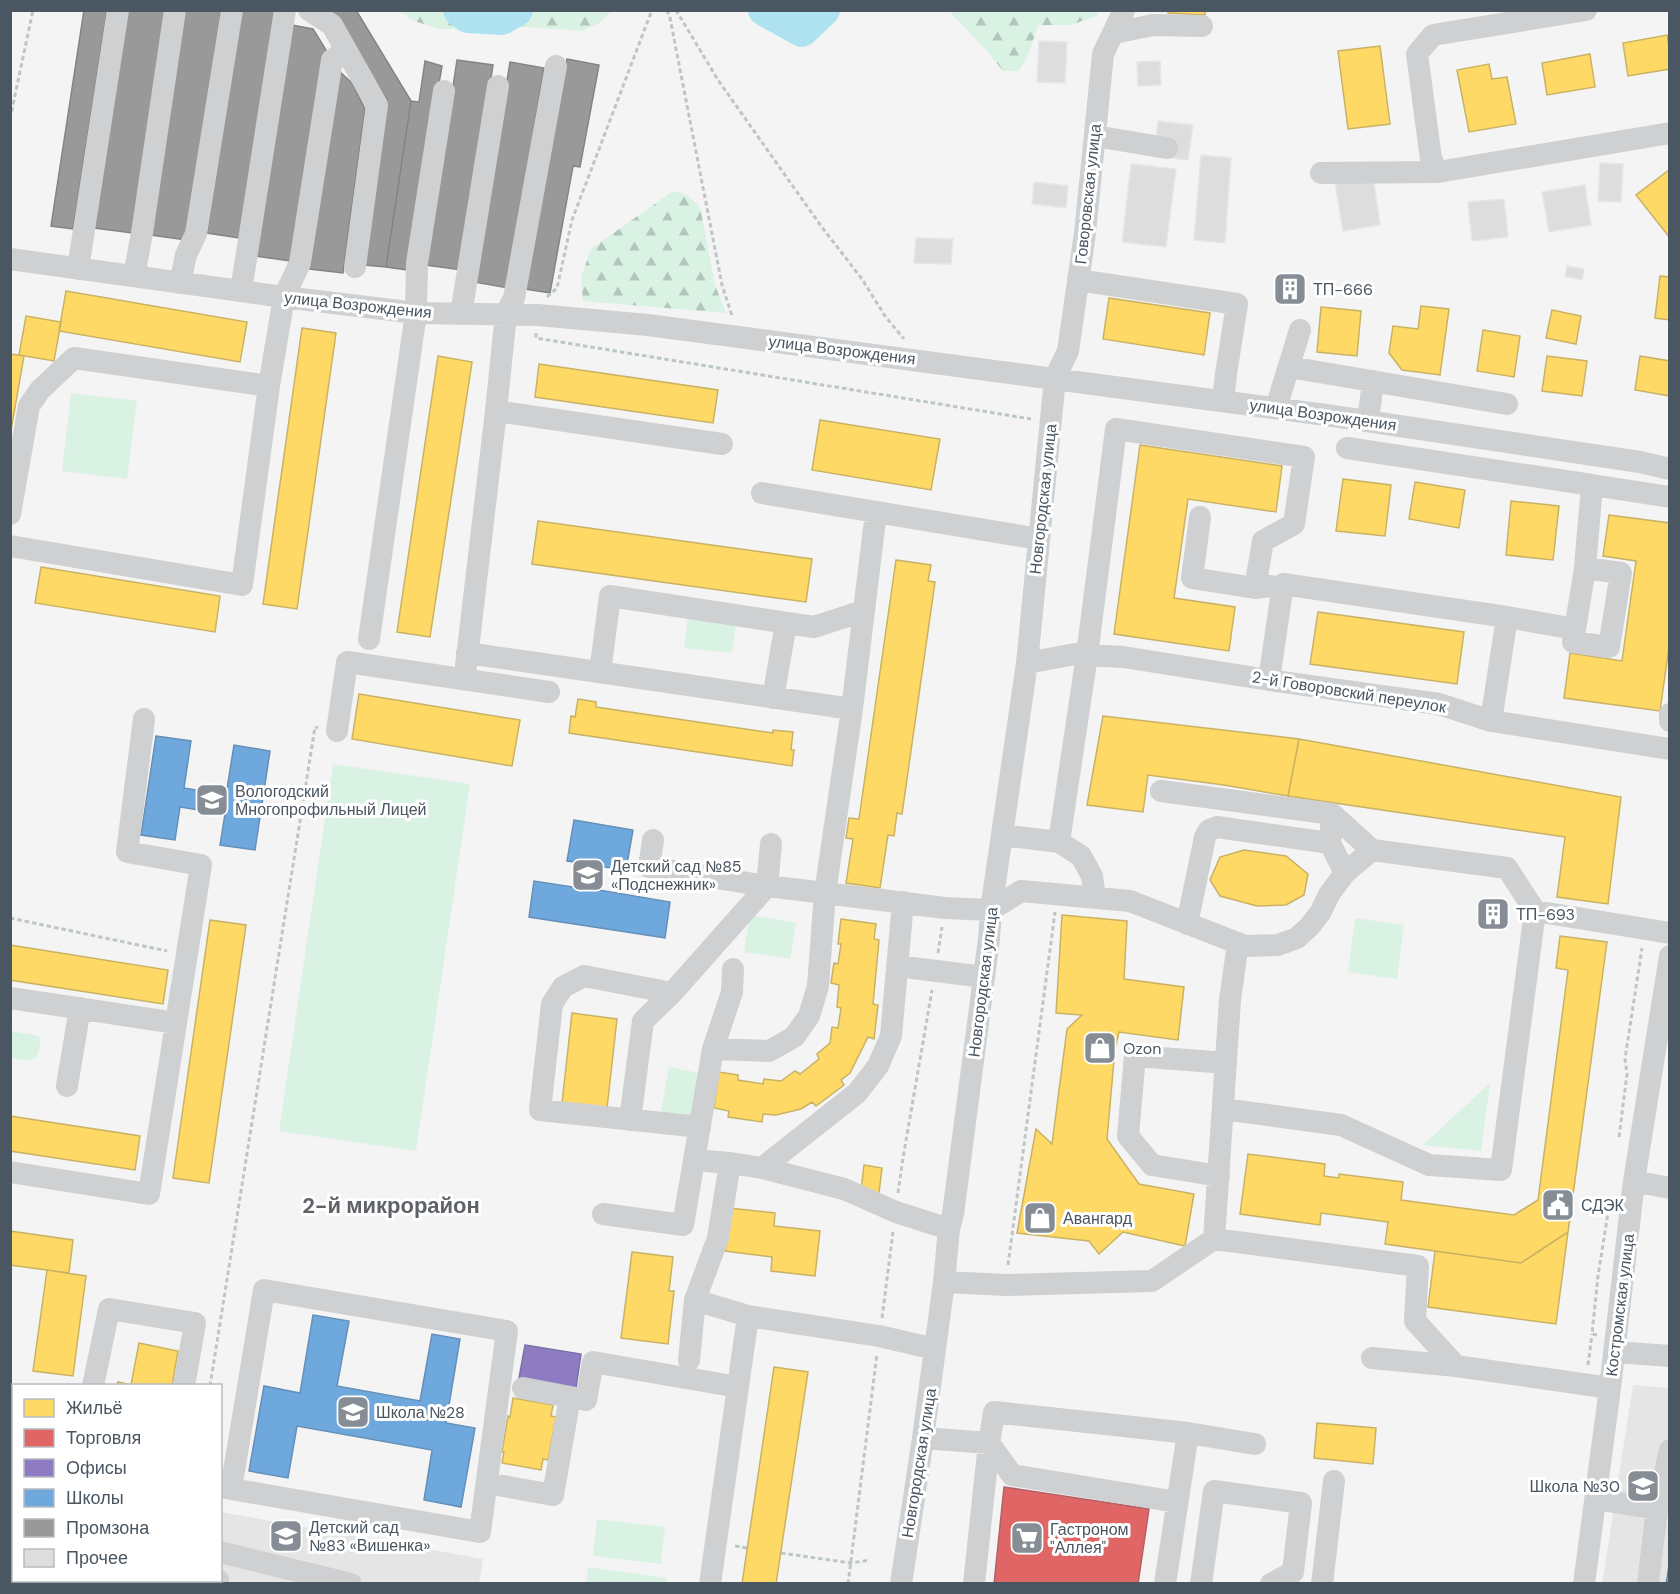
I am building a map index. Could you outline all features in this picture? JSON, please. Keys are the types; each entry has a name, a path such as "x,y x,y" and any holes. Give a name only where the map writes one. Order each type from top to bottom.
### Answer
{"street":[{"path":"78,269 118,10"},
{"path":"134,276 175,10"},
{"path":"180,283 186,255 196,234 232,10"},
{"path":"241,291 285,10"},
{"path":"309,10 332,25 377,105 355,267"},
{"name":"Говоровская улица","path":"1055,378 1068,351 1085,233 1103,54 1124,10"},
{"path":"1438,172 1431,159 1417,54 1433,35 1586,10"},
{"path":"1114,33 1153,25 1202,26"},
{"path":"10,546 242,585 269,386 284,297 300,263 332,60 346,50"},
{"path":"464,679 506,314 514,298 556,66"},
{"path":"461,314 498,86"},
{"path":"369,639 416,313 417,263 444,92"},
{"path":"1321,173 1438,172 1670,133"},
{"path":"1095,136 1167,148"},
{"name":"улица Возрождения","path":"10,260 416,313 538,315 648,325 1368,421 1640,462 1670,470"},
{"path":"1078,280 1237,304 1223,401"},
{"path":"1276,408 1300,330"},
{"path":"10,514 29,406 40,390 74,358 269,386"},
{"path":"1289,367 1507,404"},
{"name":"Новгородская улица","path":"901,1584 944,1282 991,910 1027,663 1055,378"},
{"path":"1368,421 1373,381"},
{"path":"1425,430 1431,391"},
{"path":"1464,436 1469,397"},
{"path":"496,411 723,444"},
{"path":"1059,842 1087,655 1116,429 1304,458 1294,524 1263,541 1255,588"},
{"path":"1347,448 1670,496"},
{"path":"1585,568 1621,573 1609,647 1573,642 1585,568 1592,485"},
{"path":"762,493 1039,539"},
{"path":"712,1049 769,1052 794,1037 809,1016 818,986 825,892 852,709 876,512"},
{"path":"1200,517 1192,578 1255,588 1283,584 1575,628"},
{"path":"1269,680 1283,584"},
{"path":"600,672 610,596 814,627 863,611"},
{"path":"1491,721 1507,617"},
{"path":"773,698 786,623"},
{"path":"467,653 852,709"},
{"name":"2-й Говоровский переулок","path":"1027,663 1075,654 1123,657 1439,704 1491,721 1670,749"},
{"path":"337,731 347,662 549,692"},
{"path":"1670,714 1670,721"},
{"path":"10,1172 150,1194 201,865 127,852 144,719"},
{"path":"1161,791 1332,814 1372,850 1507,868 1535,911 1502,1170 1429,1165 1341,1125 1223,1109"},
{"path":"1332,814 1330,843 1345,873"},
{"path":"1187,924 1205,837 1209,830 1217,827 1330,843"},
{"path":"1002,835 1059,842 1081,856 1092,876 1095,897"},
{"path":"653,840 650,867 767,886 945,908 991,910 1021,891 1131,901 1245,946 1278,945 1297,938 1320,913 1330,893 1345,873 1372,850"},
{"path":"630,1120 643,1022 672,993 767,886 771,844"},
{"path":"762,1168 857,1093 878,1066 891,1036 903,902"},
{"path":"1535,911 1670,933"},
{"path":"1214,1239 1230,999 1238,943"},
{"name":"Костромская улица","path":"1584,1584 1615,1352 1634,1181 1670,956"},
{"path":"897,966 984,977"},
{"path":"683,1225 712,1049 732,992 733,969"},
{"path":"672,993 584,976 563,987 552,1004 540,1110 700,1127"},
{"path":"10,998 176,1023"},
{"path":"67,1086 80,1008"},
{"path":"1219,1176 1152,1165 1128,1136 1135,1056 1226,1063"},
{"path":"694,1160 762,1168 843,1189 896,1212 949,1229"},
{"path":"689,1360 695,1300 718,1238 730,1163"},
{"path":"1634,1181 1670,1188"},
{"path":"603,1214 683,1225 718,1238"},
{"path":"944,1282 1006,1285 1152,1281 1214,1239 1418,1266 1415,1321 1456,1366"},
{"path":"264,1290 507,1331 487,1483 480,1533 226,1488 264,1290"},
{"path":"695,1300 748,1316 879,1336 935,1349"},
{"path":"93,1384 109,1309 195,1323 183,1384"},
{"path":"710,1584 748,1316"},
{"path":"1615,1352 1670,1356"},
{"path":"1372,1358 1456,1366 1610,1388"},
{"path":"523,1389 586,1400 593,1362 738,1387"},
{"path":"487,1483 553,1495 570,1397"},
{"path":"974,1584 994,1412 1188,1433 1255,1444"},
{"path":"1165,1584 1188,1433"},
{"path":"923,1438 989,1443 1012,1475 1178,1502"},
{"path":"1648,1584 1657,1509 1670,1450"},
{"path":"1322,1584 1334,1481"},
{"path":"1201,1584 1214,1491 1301,1503 1293,1572 1271,1584"},
{"path":"1596,1499 1657,1509"},
{"path":"222,1558 351,1584"}],"path":[{"path":"10,119 33,10"},
{"path":"538,315 542,301 557,288 572,220 652,10"},
{"path":"667,10 722,285 739,337"},
{"path":"676,10 718,80 821,226 862,279 885,316 921,361"},
{"path":"536,338 1050,422"},
{"path":"210,1384 315,727 337,731"},
{"path":"1006,1285 1057,894"},
{"path":"848,1584 903,1158 945,908"},
{"path":"10,918 187,955"},
{"path":"1585,1384 1592,1334"},
{"path":"781,1553 851,1563 870,1560"}],"shaded area":[{"name":"Школа №30","path":"1633,1385 1669,1388 1669,1583 1602,1584"},
{"name":"Детский сад №83 «Вишенка»","path":"222,1512 483,1559 479,1583 192,1584 193,1582 222,1582"}],"green space":[{"path":"399,11 612,11 599,23 582,31 528,27 440,29 414,21"},
{"path":"949,11 1099,11 1097,16 1070,25 1038,25 1029,53 1019,71 1003,71"},
{"path":"673,191 687,195 700,207 715,285 726,313 583,301 581,277 591,249"},
{"path":"71,393 137,401 127,479 62,471"},
{"path":"688,616 736,622 732,653 684,648"},
{"path":"333,764 470,784 416,1151 279,1131"},
{"path":"750,915 796,923 790,959 744,952"},
{"path":"1355,918 1404,925 1397,979 1348,972"},
{"path":"11,1031 39,1036 41,1039 36,1057 30,1060 11,1058"},
{"path":"669,1067 699,1073 691,1118 661,1112"},
{"path":"1490,1083 1481,1151 1423,1145"},
{"path":"597,1519 665,1527 661,1564 593,1556"},
{"path":"588,1567 667,1578 666,1583 586,1583"}],"building: Жильё":[{"path":"1168,10 1205,10 1205,15 1168,13"},
{"path":"1667,35 1670,69 1628,76 1623,43"},
{"path":"1380,46 1390,124 1348,129 1338,51"},
{"path":"1590,54 1595,87 1547,95 1542,63"},
{"path":"1489,64 1492,79 1507,77 1516,124 1469,132 1457,70"},
{"path":"1670,170 1670,238 1636,195"},
{"path":"1660,276 1670,277 1670,320 1655,318"},
{"path":"66,291 247,322 240,362 59,331"},
{"path":"1109,298 1210,313 1204,355 1103,339"},
{"path":"1421,306 1449,309 1440,375 1402,370 1389,353 1393,326 1418,329"},
{"path":"1321,307 1361,311 1357,356 1317,352"},
{"path":"1552,310 1581,316 1576,344 1546,338"},
{"path":"26,316 61,322 54,361 19,355"},
{"path":"302,328 336,333 297,609 263,604"},
{"path":"1483,330 1520,336 1514,377 1477,371"},
{"path":"10,354 24,356 10,436"},
{"path":"438,356 472,362 430,637 397,632"},
{"path":"1547,356 1587,361 1582,396 1542,391"},
{"path":"1640,356 1670,361 1670,396 1635,390"},
{"path":"539,364 718,390 713,423 535,397"},
{"path":"820,420 940,439 931,490 812,470"},
{"path":"1140,445 1282,466 1276,512 1188,499 1174,598 1235,607 1229,651 1114,634"},
{"path":"1343,479 1391,485 1385,536 1336,531"},
{"path":"1415,482 1465,490 1459,528 1409,519"},
{"path":"1511,501 1559,506 1553,560 1506,555"},
{"path":"1609,515 1670,523 1670,640 1660,711 1564,698 1570,653 1622,661 1636,561 1603,556"},
{"path":"538,521 812,559 806,602 532,564"},
{"path":"896,560 931,565 928,581 935,582 902,814 897,813 894,836 888,835 880,888 846,883 853,839 846,838 849,818 859,819"},
{"path":"41,567 220,596 215,632 35,603"},
{"path":"1318,612 1464,632 1457,684 1310,664"},
{"path":"359,694 520,720 512,766 352,739"},
{"path":"578,699 596,702 596,707 773,733 773,730 793,732 792,766 569,733 571,716 575,717"},
{"path":"1103,716 1299,739 1288,796 1148,775 1143,812 1087,805"},
{"path":"1299,739 1621,797 1608,904 1557,897 1565,837 1288,796"},
{"path":"1244,850 1286,856 1308,874 1304,895 1286,905 1257,906 1220,896 1210,880 1220,857"},
{"name":"ТП-693","path":"1482,903 1506,907 1504,924 1480,921"},
{"path":"1062,915 1127,921 1124,979 1184,987 1178,1040 1119,1032 1115,1049 1107,1139 1139,1184 1194,1194 1185,1246 1123,1232 1099,1254 1089,1241 1017,1233 1036,1129 1052,1144 1067,1029 1082,1015 1056,1013"},
{"path":"841,919 876,924 874,939 879,940 873,1004 878,1005 874,1039 868,1037 850,1073 841,1080 844,1085 816,1106 812,1102 801,1109 776,1115 763,1114 762,1122 728,1117 729,1111 714,1108 719,1072 738,1075 738,1080 763,1084 764,1079 781,1081 795,1071 800,1074 819,1059 817,1054 830,1043 832,1027 838,1028 841,1008 837,1007 839,985 831,983 834,963 838,964"},
{"path":"210,920 246,925 209,1183 173,1178"},
{"path":"1560,936 1607,942 1568,1232 1521,1263 1385,1244 1388,1222 1321,1213 1320,1225 1240,1214 1248,1154 1325,1164 1324,1176 1339,1178 1339,1174 1403,1182 1401,1200 1514,1215 1538,1200 1568,970 1556,968"},
{"path":"10,945 168,970 163,1004 10,980"},
{"path":"572,1013 617,1019 607,1108 562,1103"},
{"path":"10,1116 140,1136 135,1170 10,1151"},
{"path":"864,1165 882,1168 879,1193 861,1191"},
{"path":"729,1208 775,1213 774,1226 820,1231 815,1276 771,1271 772,1257 725,1251"},
{"path":"10,1231 73,1240 69,1273 10,1265"},
{"path":"1568,1232 1556,1324 1428,1307 1435,1251 1521,1263"},
{"path":"632,1252 673,1257 669,1291 674,1291 668,1344 621,1338"},
{"path":"47,1270 86,1276 73,1376 33,1371"},
{"path":"139,1343 178,1351 172,1384 131,1384"},
{"path":"774,1367 808,1372 776,1584 742,1584"},
{"path":"513,1398 553,1405 551,1416 556,1417 548,1460 543,1459 541,1470 502,1463 508,1416 510,1417"},
{"path":"1317,1423 1376,1428 1373,1464 1314,1458"},
{"path":"86,1582 119,1582 119,1584 86,1584"}],"building: Торговля":[{"path":"1004,1487 1149,1509 1138,1584 994,1584"}],"building: Офисы":[{"path":"525,1345 581,1354 576,1388 519,1378"}],"building: Школы":[{"path":"156,736 191,741 184,788 226,795 234,745 270,751 255,850 220,845 225,814 180,807 175,840 141,835"},
{"name":"Детский сад №85 «Подснежник»","path":"574,820 633,830 626,870 597,866 593,889 670,902 665,938 529,917 534,881 579,888 583,863 567,861"},
{"name":"Школа №28","path":"313,1315 349,1321 337,1386 420,1401 432,1334 460,1339 446,1423 475,1428 461,1507 424,1500 432,1450 297,1426 288,1478 249,1471 264,1386 300,1393"},
{"path":"1670,1559 1670,1584 1666,1584"}],"building: Промзона":[{"path":"84,10 107,10 73,229 51,226"},
{"path":"128,10 166,10 132,233 95,228"},
{"path":"185,10 221,10 186,240 151,235"},
{"path":"242,10 275,10 239,238 207,233"},
{"path":"326,10 356,10 411,101 386,267 364,265 387,99"},
{"path":"292,25 313,29 326,50 290,261 256,256"},
{"path":"567,59 599,65 580,167 573,166 550,293 524,289"},
{"path":"457,60 493,65 462,270 426,265"},
{"path":"425,61 442,66 407,270 386,267 411,101 419,102"},
{"path":"510,62 544,68 508,288 474,282"},
{"path":"339,71 352,83 365,109 343,273 310,269"}],"building: Прочее":[{"path":"1039,41 1067,42 1065,83 1037,82"},
{"path":"1160,61 1161,85 1138,86 1137,62"},
{"path":"1158,121 1193,125 1188,160 1172,158 1156,139"},
{"path":"1201,155 1231,158 1225,243 1194,240"},
{"path":"1600,163 1623,164 1621,202 1598,201"},
{"path":"1131,164 1176,169 1166,247 1122,242"},
{"path":"1373,177 1380,225 1343,231 1335,182"},
{"path":"1034,182 1068,186 1066,208 1032,204"},
{"path":"1585,185 1591,225 1549,232 1542,192"},
{"path":"1504,199 1508,237 1472,241 1468,202"},
{"path":"916,238 953,239 951,264 914,263"},
{"path":"1567,266 1584,269 1582,280 1565,276"},
{"name":"ТП-666","path":"1285,275 1299,278 1295,302 1281,299"}],"waterway":[{"path":"459,10 468,17 502,19 517,10"},
{"path":"764,10 802,31 824,10"}],"place":[{"name":"ТП-666","path":"1290,289"},
{"name":"Вологодский Многопрофильный Лицей","path":"212,800"},
{"name":"Детский сад №85 «Подснежник»","path":"588,875"},
{"name":"ТП-693","path":"1493,914"},
{"name":"Ozon","path":"1100,1048"},
{"name":"СДЭК","path":"1558,1205"},
{"name":"Авангард","path":"1040,1218"},
{"name":"Школа №28","path":"353,1412"},
{"name":"Школа №30","path":"1643,1486"},
{"name":"Детский сад №83 «Вишенка»","path":"286,1536"},
{"name":"Гастроном \"Аллея\"","path":"1027,1538"}],"district":[{"name":"2-й микрорайон","path":"391,1205"}]}
